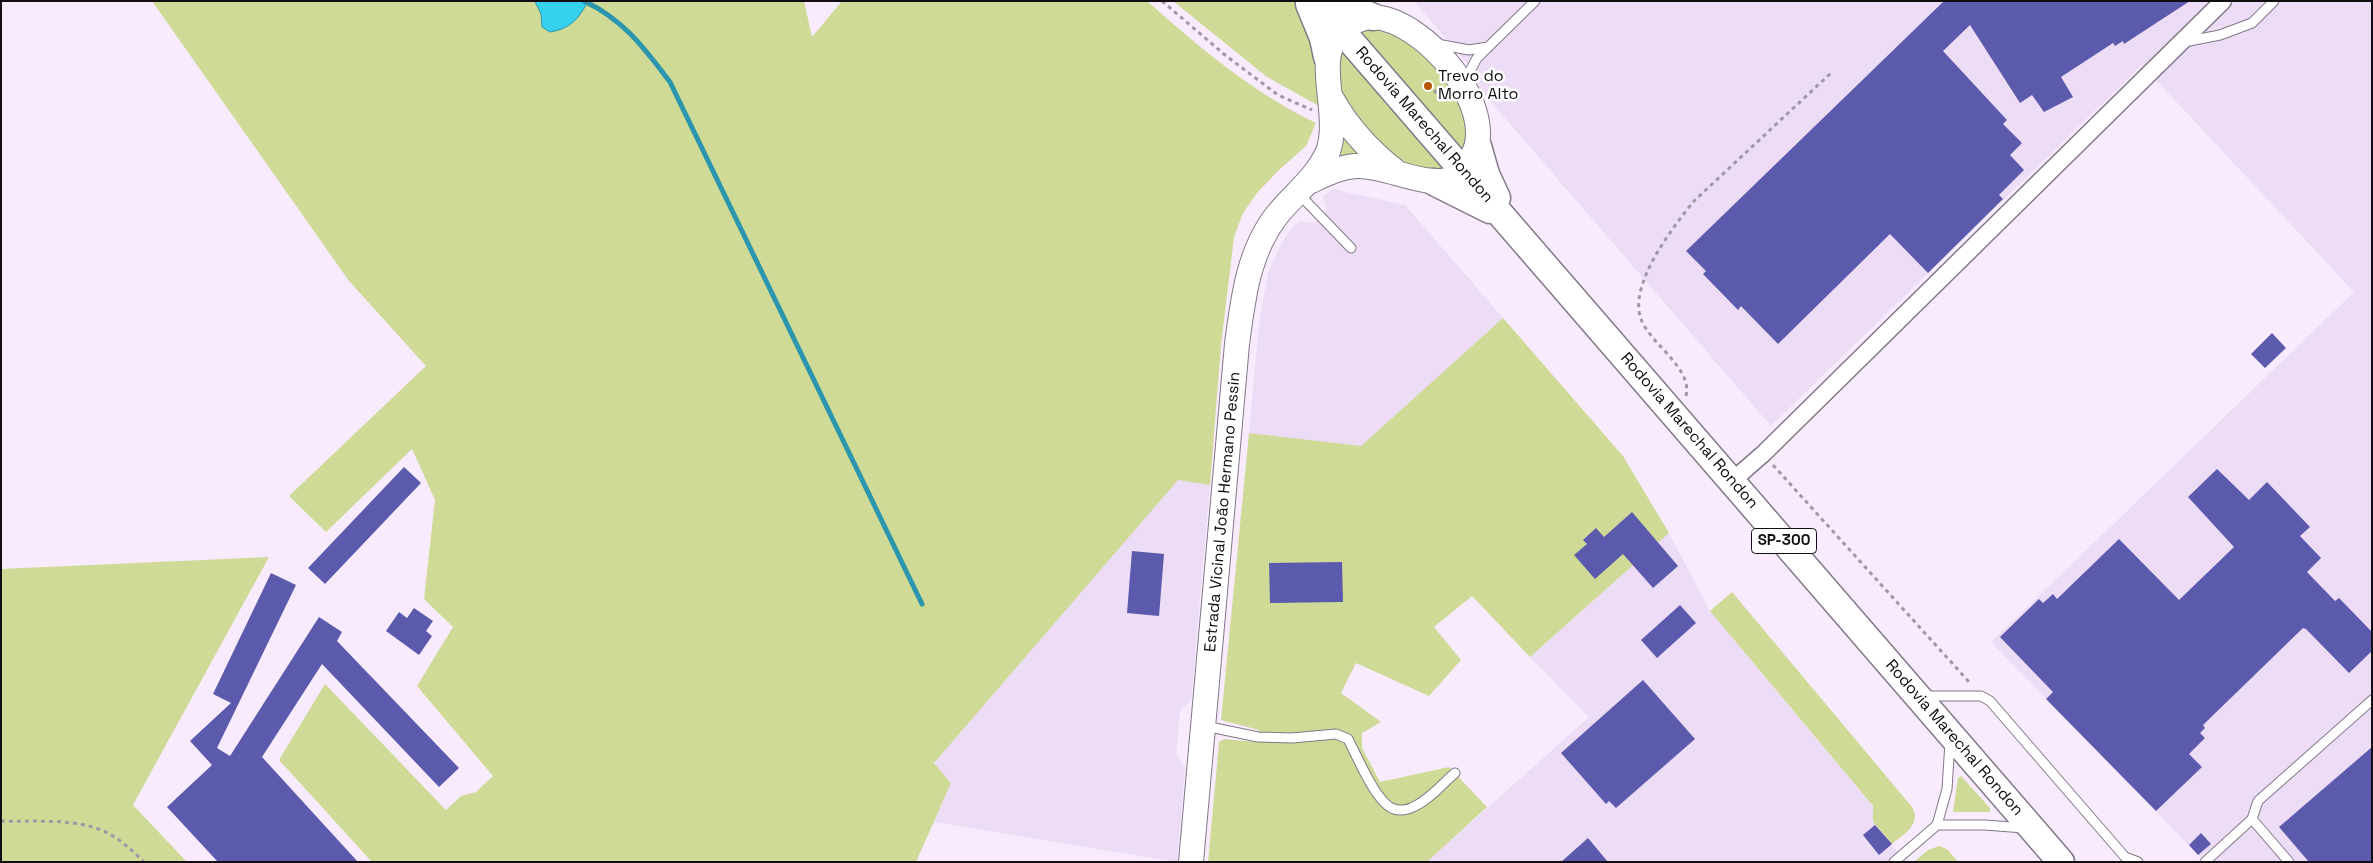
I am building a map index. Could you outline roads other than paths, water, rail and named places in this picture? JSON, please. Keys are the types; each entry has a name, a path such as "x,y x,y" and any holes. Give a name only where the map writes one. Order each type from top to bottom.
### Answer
{"main road":[{"path":"1308,1 1323,38 1327,57"},
{"name":"Rodovia Marechal Rondon","path":"1316,1 2061,862"},
{"path":"1337,1 1373,17 1400,25 1426,42 1462,85 1476,113 1478,146 1486,174 1506,220"},
{"path":"1327,57 1331,46 1342,32 1356,22 1373,17"},
{"name":"Estrada Vicinal João Hermano Pessin","path":"1192,862 1242,308 1249,272 1272,221 1304,187 1320,166 1330,144 1332,108 1327,57"},
{"path":"1332,108 1396,172"},
{"path":"1434,182 1447,180 1463,170 1478,146"},
{"name":"Estrada Vicinal João Hermano Pessin","path":"1304,187 1342,168 1355,166 1378,167 1434,182"},
{"path":"1434,182 1473,200 1506,220"}],"street":[{"path":"1732,481 1763,454 2223,1"}],"lane":[{"path":"1462,85 1470,68 1535,1"},
{"path":"2182,42 2220,35 2252,23 2274,1"},
{"path":"1426,42 1469,50 1489,47"},
{"path":"1304,187 1351,248"},
{"path":"1918,696 1982,696 1990,701 2125,857 2138,862"},
{"path":"2205,862 2252,819 2258,800 2372,700"},
{"path":"1204,726 1258,737 1292,738 1336,734 1343,736 1348,739 1377,792 1385,803 1394,809 1404,810 1414,807 1455,773"},
{"path":"1894,862 1937,826 1947,789 1950,751 1949,732"},
{"path":"2252,819 2288,862"},
{"path":"1937,826 1985,825 2033,829"}],"water":[{"path":"535,1 588,1 573,22 557,31 550,32 542,27 541,14"}],"waterway":[{"path":"584,1 622,26 642,46 670,82 922,604"}],"place":[{"name":"Trevo do Morro Alto","path":"1428,86"}]}
